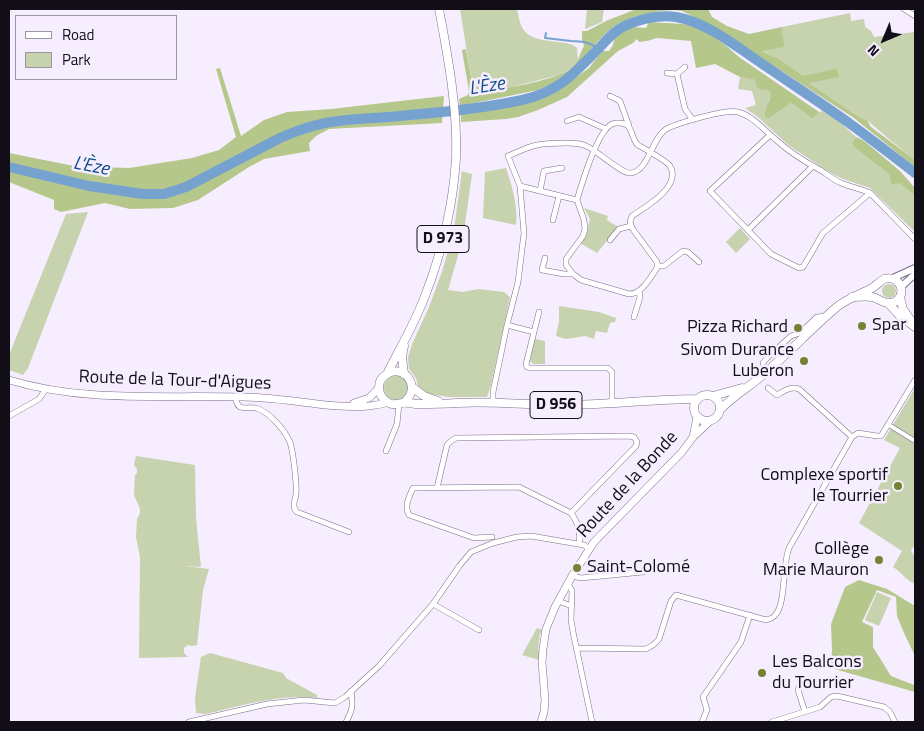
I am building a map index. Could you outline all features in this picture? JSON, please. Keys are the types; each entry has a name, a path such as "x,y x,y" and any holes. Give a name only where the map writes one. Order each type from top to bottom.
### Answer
{"main road":[{"name":"D 973","path":"387,374 406,339 430,284 446,226 454,181 456,132 439,9"},
{"path":"720,409 774,366 845,301 878,285 884,279 893,278 900,283 900,297 903,309 915,326"},
{"path":"878,285 876,292 880,300"},
{"path":"852,298 867,296 888,303 900,316 915,326"},
{"path":"888,303 893,303 900,297"},
{"name":"D 973","path":"404,374 402,357 406,339"},
{"path":"396,372 404,374 410,380 412,387 410,396 401,403 391,404 387,402 380,394 381,380 387,374 396,372"},
{"name":"Route de la Tour-d'Aigues","path":"9,380 46,389 118,396 236,396 356,407 387,402"},
{"path":"713,396 719,402 718,416 709,422 700,420 695,413 695,402 697,399 703,395 713,396 749,386"},
{"name":"D 956","path":"412,387 424,396 445,403"},
{"name":"Route de la Tour-d'Aigues","path":"342,406 361,402 369,398 379,388"},
{"name":"D 956","path":"667,399 679,402 695,413"},
{"name":"D 956","path":"401,403 493,402 556,405 697,399"},
{"name":"Route de la Bonde","path":"693,437 696,422 695,413"},
{"name":"Route de la Bonde","path":"541,722 545,700 542,662 544,642 548,623 570,579 589,548 604,531 709,422"}],"street":[{"path":"904,9 915,16"},
{"path":"667,73 677,74 685,67"},
{"path":"677,74 685,109 693,120"},
{"path":"610,96 620,101 635,142 670,164 672,171 672,180 659,198 632,216 631,226 657,262 657,268 639,291 634,294 581,280 566,265 566,259 583,236 585,229 577,200 594,150 606,129 612,124 618,122 630,129"},
{"path":"493,402 493,392 518,282 524,233 520,186 508,156 536,146 555,143 576,144 594,150 626,173 632,173 644,164 657,139 667,129 693,120 728,112 739,112 754,120 790,152 840,182 870,193 915,240"},
{"path":"567,121 579,117 606,129"},
{"path":"770,136 710,191 771,254 799,268 823,233 870,193"},
{"path":"748,230 813,166"},
{"path":"540,191 544,172 562,168"},
{"path":"520,186 577,200"},
{"path":"554,220 559,196"},
{"path":"610,240 619,229 631,226"},
{"path":"657,266 664,266 683,251 688,252 699,262"},
{"path":"545,258 542,270 573,274"},
{"path":"893,278 915,268"},
{"path":"901,287 915,274"},
{"path":"634,317 640,297 639,291"},
{"path":"539,312 526,364 528,367 608,368 612,372 612,402"},
{"path":"763,363 791,336 800,333 817,317 827,316"},
{"path":"507,325 534,332"},
{"path":"576,648 645,649 651,647 659,639 671,601 676,595 766,620 773,617 778,613 781,604 786,556 789,548 852,437 858,433 881,436 915,380"},
{"path":"768,388 777,395 794,387 799,389 852,437"},
{"path":"9,416 38,399 46,389"},
{"path":"236,396 239,406 242,408 252,407 259,409 283,430 290,441 297,493 293,506 295,510 349,532"},
{"path":"386,451 397,424 401,403"},
{"path":"888,425 915,441"},
{"path":"437,488 447,445 456,438 634,437 637,442 636,446 571,513"},
{"path":"492,537 474,538 409,515 406,511 407,504 413,488 519,487 571,513 578,526 579,544"},
{"path":"190,722 267,704 304,700 335,703 345,697 378,666 433,604 471,552 493,543 517,537 531,536 584,545 589,548"},
{"path":"592,722 571,620 572,591 570,579 643,572"},
{"path":"558,601 572,606"},
{"path":"433,604 479,630"},
{"path":"702,722 707,710 703,697 741,642 750,615"},
{"path":"801,683 798,690 805,712"},
{"path":"346,722 352,711 351,692"},
{"path":"772,722 820,707 831,697 837,696 884,707 890,712 895,722"}],"green space":[{"path":"460,9 517,9 521,25 527,34 542,40 573,45 577,48 578,62 571,69 558,75 505,89 473,89"},
{"path":"587,9 604,9 602,22 585,29"},
{"path":"637,9 708,9 712,17 727,26 749,34 782,27 784,47 762,51 780,60 803,76 836,69 839,77 809,83 859,117 867,120 871,127 915,160 915,167 854,118 714,27 682,11 660,11 633,17 614,26 591,49 577,69 557,82 538,90 460,106 459,99 468,95 469,91 462,50 466,49 473,89 493,90 523,85 552,77 574,67 584,46 582,31 587,31 608,20"},
{"path":"850,13 851,21 864,19 865,27 871,31 874,37 915,32 915,160 867,120 859,117 809,83 798,73 761,50 783,47 782,27"},
{"path":"649,22 684,24 700,28 819,112 813,119 791,103 770,118 765,117 771,92 757,87 755,80 740,77 715,64 696,68 691,41 657,38 639,42 637,39 618,51 567,97 538,110 506,119 461,122 461,112 524,103 545,97 566,85 589,68 602,51 609,51 614,39 621,31 633,27 646,28"},
{"path":"220,68 241,136 264,120 287,112 444,96 442,123 329,129 316,136 309,143 310,151 264,159 198,200 173,208 130,209 105,203 61,212 54,209 54,200 9,182 9,153 74,166 129,168 192,158 219,150 236,137 216,69"},
{"path":"740,77 755,80 772,92 765,110 770,118 791,103 813,119 819,112 823,111 842,124 856,137 852,143 855,148 889,174 890,181 899,183 915,195 915,232 870,188 831,173 788,145 758,117 745,108 756,105 752,91 738,89"},
{"path":"856,137 863,140 900,171 915,188 915,195 899,183 893,185 889,174 855,148 852,143"},
{"path":"506,168 515,203 516,225 483,218 485,172"},
{"path":"462,171 472,174 463,238 448,290 463,292 478,289 504,292 510,297 487,397 449,397 423,392 409,369 408,357 442,272 454,229"},
{"path":"584,208 608,216 607,220 618,227 597,253 580,243 587,233 590,219"},
{"path":"88,212 28,368 23,375 9,370 9,355 66,214"},
{"path":"740,228 750,239 736,253 726,242"},
{"path":"889,284 894,286 896,291 894,296 889,298 884,296 882,291 884,286"},
{"path":"559,306 599,312 616,318 615,322 610,323 607,333 596,331 594,339 585,336 566,339 556,336"},
{"path":"535,339 545,341 545,364 533,364 530,361"},
{"path":"396,376 401,377 407,383 407,393 401,399 396,400 391,399 385,393 384,388 385,383 391,377"},
{"name":"Complexe sportif le Tourrier","path":"915,388 915,545 911,550 915,558 915,584 893,567 902,551 859,523 900,448 884,440"},
{"path":"136,456 195,465 196,518 201,567 184,566 209,569 203,590 197,645 188,645 184,648 184,653 188,657 139,658 140,557 136,537 137,519 140,509 134,495 135,475 137,473 134,465"},
{"path":"859,580 887,589 915,606 915,656 897,616 896,597 877,590 862,622 873,627 873,647 891,676 915,685 915,692 831,668 831,624 845,587"},
{"path":"877,592 891,598 879,626 865,620"},
{"path":"537,628 543,630 540,634 538,649 540,653 539,660 522,655"},
{"path":"210,653 283,673 286,678 317,695 317,698 290,697 247,704 205,714 196,713 195,698 201,657"}],"waterway":[{"name":"L'Èze","path":"9,167 89,186 143,194 164,194 186,187 280,138 316,125 347,120 466,109 534,97 563,82 617,30 640,20 669,16 699,24 722,36 849,123 915,173"},
{"path":"546,33 545,38 585,42 599,49"}],"place":[{"name":"Spar","path":"862,326"},
{"name":"Pizza Richard","path":"798,328"},
{"name":"Sivom Durance Luberon","path":"804,361"},
{"name":"Complexe sportif le Tourrier","path":"898,486"},
{"name":"Collège Marie Mauron","path":"879,560"},
{"name":"Saint-Colomé","path":"577,568"},
{"name":"Les Balcons du Tourrier","path":"762,673"}]}
